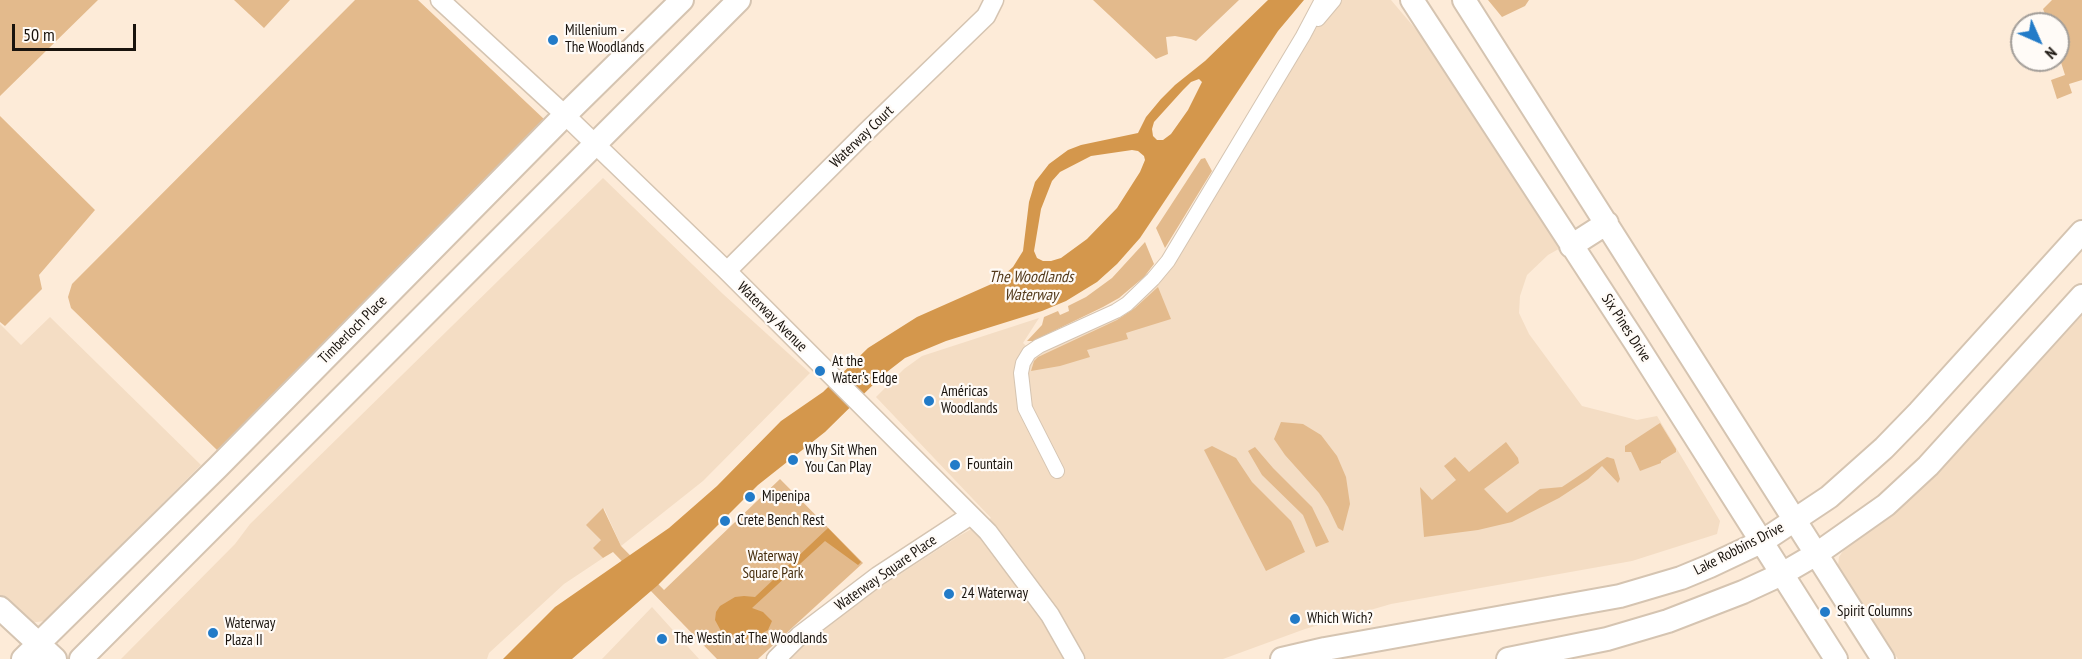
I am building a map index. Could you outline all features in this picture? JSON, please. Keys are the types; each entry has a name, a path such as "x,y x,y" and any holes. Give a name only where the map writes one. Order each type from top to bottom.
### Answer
{"street":[{"name":"Waterway Avenue","path":"440,0 727,271 988,532 1050,615 1076,659"},
{"name":"Timberloch Place","path":"39,654 218,467 682,0"},
{"path":"81,659 739,0"},
{"name":"Waterway Court","path":"727,271 986,16 994,0"},
{"path":"1057,471 1025,408 1021,373 1023,363 1029,353 1039,346 1122,308 1153,279 1168,261 1303,36 1322,0"},
{"path":"1303,36 1334,0"},
{"name":"Six Pines Drive","path":"1412,0 1763,541 1836,659"},
{"path":"1464,0 1883,659"},
{"path":"1571,246 1607,223"},
{"name":"Lake Robbins Drive","path":"1282,659 1339,646 1620,596 1701,570 1763,541 1835,492 1900,432 2082,231"},
{"path":"1508,659 1596,641 1668,621 1723,601 1782,574 1818,554 1873,516 1921,473 2082,296"},
{"name":"Waterway Square Place","path":"776,659 799,636 878,576 971,515"},
{"path":"0,608 39,654"}],"shaded area":[{"path":"1339,0 1391,0 1419,33 1488,128 1564,246 1548,255 1527,275 1520,296 1519,313 1529,334 1582,406 1637,420 1657,416 1720,521 1717,534 1632,561 1391,604 1305,629 1223,659 784,659 851,606 991,518 876,397 904,369 922,356 1039,318 1023,343 1037,356 1133,306 1286,71 1327,13"},
{"path":"603,178 723,294 810,373 703,481 621,546 604,508 601,540 594,548 603,558 564,584 489,653 487,659 121,659 235,544 250,524"},
{"path":"2082,311 2082,659 1898,659 1838,566 1839,557 1845,548 1903,506 1950,460"},
{"path":"50,317 201,465 44,621 30,623 0,598 0,324 21,345"},
{"name":"The Westin at The Woodlands","path":"652,607 699,659 602,659"}],"green space":[{"path":"0,0 98,0 0,96"},
{"path":"234,0 290,0 264,28"},
{"path":"355,0 418,0 546,121 217,450 71,308 68,297 72,284"},
{"path":"1093,0 1239,0 1196,41 1175,36 1166,37 1168,54 1156,59"},
{"path":"1488,0 1529,0 1525,6 1502,17"},
{"path":"2052,0 2082,0 2082,80 2069,84 2072,93 2057,99 2051,80 2065,75 2064,72 2070,72 2070,12 2044,12 2043,9"},
{"path":"0,116 95,210 39,275 42,289 5,326 0,322"},
{"path":"1205,158 1212,171 1165,248 1156,228 1201,159"},
{"path":"1145,242 1154,264 1144,277 1119,298 1033,341 1027,341 1042,325 1044,317 1058,311 1060,315 1069,311 1068,306 1086,297 1112,278"},
{"path":"1158,287 1171,319 1126,333 1128,339 1087,350 1090,357 1060,366 1031,371 1038,357 1117,320 1135,308"},
{"path":"1281,422 1303,424 1321,435 1337,456 1346,477 1350,504 1343,531 1338,528 1319,493 1274,439"},
{"path":"1660,423 1676,452 1661,463 1640,471 1631,452 1625,452 1625,446"},
{"path":"1506,442 1519,463 1484,489 1507,513 1540,489 1562,487 1607,457 1614,459 1620,479 1618,483 1602,466 1588,479 1559,498 1512,522 1478,530 1424,537 1420,487 1432,500 1456,480 1444,466 1455,457 1469,472"},
{"path":"1212,446 1236,458 1252,482 1291,521 1305,552 1266,571 1204,450"},
{"path":"1255,447 1312,507 1329,542 1316,547 1303,515 1262,475 1248,451"},
{"name":"Waterway Square Park","path":"780,479 863,563 758,659 717,659 613,552 603,558 593,548 601,540 586,525 603,508 621,546 664,590"}],"water":[{"name":"The Woodlands Waterway","path":"1268,0 1304,0 1278,31 1140,238 1097,282 1066,301 1042,311 946,341 905,358 883,375 825,432 758,485 658,585 572,659 503,659 555,607 669,528 717,486 781,421 823,392 868,348 917,317 996,282 1013,267 1023,251 1029,202 1035,182 1049,164 1068,150 1081,145 1138,133 1146,117 1161,99 1205,61","holes":["1199,79 1202,82 1188,110 1171,134 1163,140 1157,140 1153,136 1154,122 1191,82","1138,151 1145,160 1117,208 1087,239 1061,258 1051,261 1037,258 1034,251 1041,209 1052,181 1060,172 1091,156"]},
{"path":"828,528 861,562 858,565 825,541 752,608 763,612 772,621 768,630 745,639 735,638 721,631 715,620 720,606 735,597 755,597"}],"place":[{"name":"Millenium - The Woodlands","path":"553,40"},
{"name":"At the Water's Edge","path":"820,371"},
{"name":"Américas Woodlands","path":"929,401"},
{"name":"Why Sit When You Can Play","path":"793,460"},
{"name":"Fountain","path":"955,465"},
{"name":"Mipenipa","path":"750,497"},
{"name":"Crete Bench Rest","path":"725,521"},
{"name":"24 Waterway","path":"949,594"},
{"name":"Spirit Columns","path":"1825,612"},
{"name":"Which Wich?","path":"1295,619"},
{"name":"Waterway Plaza II","path":"213,633"},
{"name":"The Westin at The Woodlands","path":"662,639"}]}
